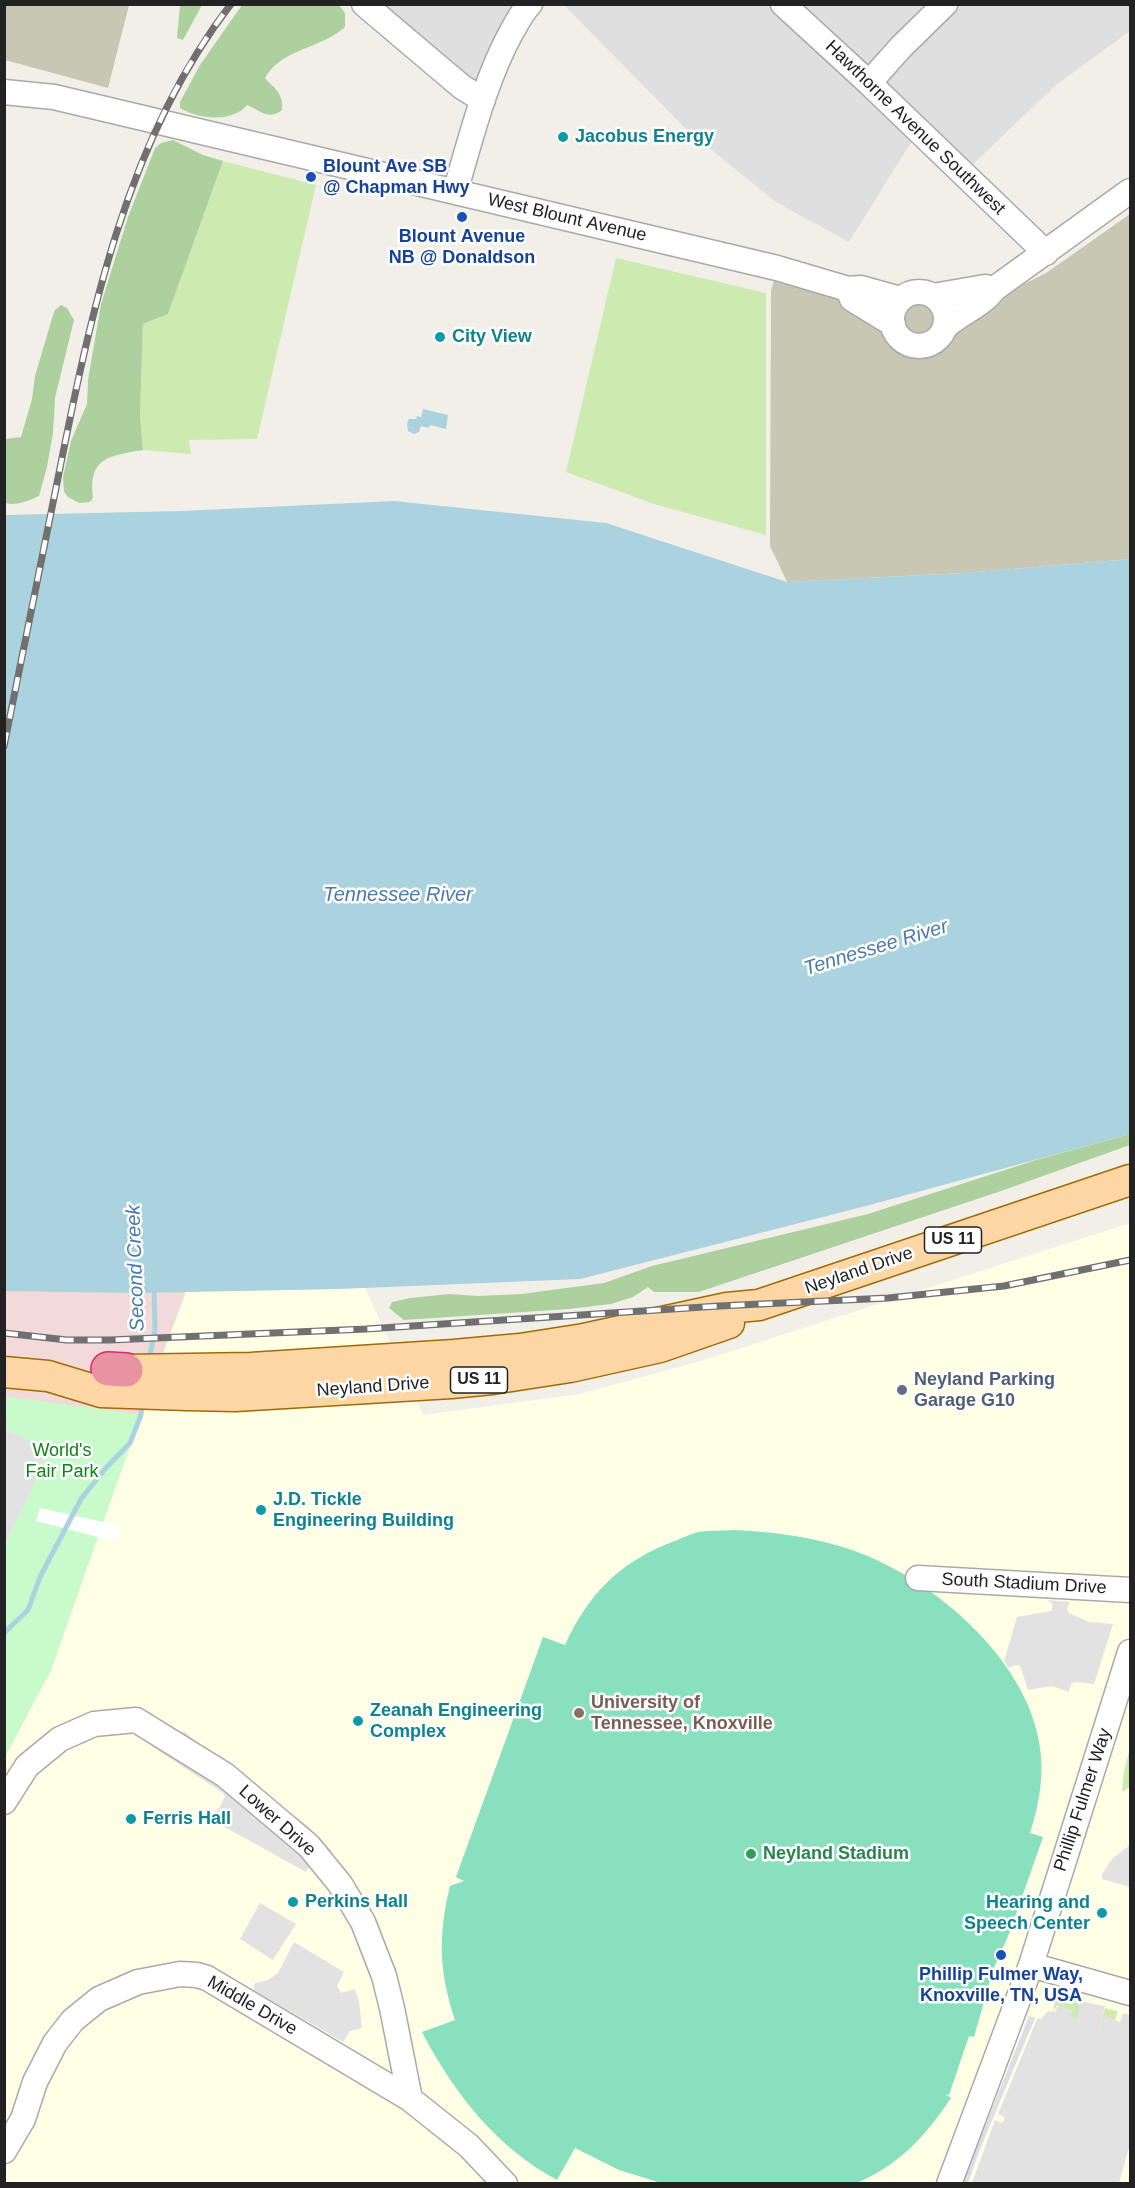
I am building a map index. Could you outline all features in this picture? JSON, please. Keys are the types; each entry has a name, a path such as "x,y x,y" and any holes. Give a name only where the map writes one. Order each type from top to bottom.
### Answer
{"main road":[{"name":"Neyland Drive","path":"4,1372 186,1382 251,1368 454,1355 520,1349 584,1339 728,1308 759,1305 1131,1180"}],"street":[{"path":"364,4 462,87 483,100"},
{"path":"455,192 483,100 501,52 524,10 530,4"},
{"name":"Hawthorne Avenue Southwest","path":"783,4 1046,253"},
{"path":"869,83 901,47 945,4"},
{"path":"4,81 54,97"},
{"name":"West Blount Avenue","path":"4,92 54,97 798,273 848,289 861,288 900,299"},
{"path":"994,289 985,287 933,296 916,292 908,294 900,299 892,315 893,324 901,339 917,346 934,341 957,316 988,298 994,289 1131,191"},
{"name":"West Blount Avenue","path":"848,289 852,299 893,324"},
{"path":"933,296 944,309 945,327"},
{"name":"South Stadium Drive","path":"918,1578 1131,1590"},
{"name":"Phillip Fulmer Way","path":"949,2184 1031,1965 1131,1652"},
{"name":"Lower Drive","path":"4,1802 27,1766 60,1739 94,1724 136,1719 225,1775 309,1846 340,1884 363,1922 384,1976 410,2099"},
{"path":"1031,1965 1131,1993"},
{"name":"Middle Drive","path":"4,2151 23,2119 35,2082 55,2043 73,2020 99,1999 138,1982 180,1974 197,1975 207,1978 410,2099 469,2146 505,2184"}],"shaded area":[{"path":"1130,4 1130,31 1056,85 972,165 927,124 908,147 849,242 776,202 688,131 564,5"},
{"path":"4,5 129,5 108,88 5,60"},
{"path":"379,5 520,5 481,81 469,80"},
{"path":"1130,214 1130,559 964,573 787,582 770,546 771,291 775,277 949,309 1002,295 1046,273"},
{"name":"University of Tennessee, Knoxville","path":"1130,1223 1130,2183 5,2184 5,1757 51,1670 130,1443 188,1286 365,1288 423,1415 580,1394 701,1361"},
{"path":"188,1286 51,1670 5,1757 5,1289"},
{"path":"5,1427 8,1431 36,1444 35,1448 46,1454 29,1496 5,1543"},
{"path":"1048,1600 1070,1602 1067,1609 1069,1613 1089,1622 1113,1624 1094,1684 1076,1682 1071,1684 1069,1692 1052,1686 1028,1690 1020,1666 1015,1665 1009,1668 1004,1661 1017,1617 1051,1611 1053,1605"},
{"path":"184,1731 214,1758 308,1826 332,1851 317,1870 310,1865 306,1872 212,1820 225,1797 223,1793 151,1746"},
{"path":"1130,1845 1130,1887 1102,1879 1102,1874 1112,1859"},
{"path":"260,1903 296,1924 273,1960 240,1939"},
{"path":"294,1942 344,1972 337,1986 341,1993 355,1989 362,2028 350,2031 343,2042 253,1990 255,1983 268,1980 278,1973"},
{"path":"1075,2000 1105,2006 1099,2029 1105,2016 1120,2022 1123,2013 1130,2015 1130,2144 1119,2183 972,2183 995,2120 1001,2123 1004,2121 1004,2117 998,2114 1037,2019 1041,2019 1048,2011 1055,2012 1058,2005 1073,2011 1071,2017 1076,2019 1080,2008"},
{"path":"1029,2016 1035,2018 968,2183 962,2184"}],"green space":[{"path":"180,5 202,5 183,40 177,38"},
{"path":"242,5 339,5 345,13 345,27 325,40 291,54 272,68 265,78 282,100 282,110 277,113 268,115 247,105 241,111 224,117 205,117 187,112 180,108 180,102 200,65"},
{"path":"173,140 203,155 223,161 168,314 143,324 140,415 143,450 120,454 103,461 94,474 93,498 90,502 79,503 64,492 63,477 71,441 87,404 88,380 101,304 128,217 155,148 161,143"},
{"path":"223,161 316,185 257,439 189,440 191,454 143,450 140,415 143,324 168,314"},
{"path":"616,258 766,293 766,535 654,504 566,472"},
{"path":"61,305 67,308 74,320 55,398 53,433 39,496 18,503 5,503 5,439 21,437 32,399 35,376 53,315"},
{"path":"1130,1134 1130,1145 1001,1191 699,1292 654,1292 648,1287 633,1297 611,1304 404,1320 389,1308 392,1302 410,1298 449,1294 478,1296 522,1294 604,1283 652,1266 868,1214 1036,1160"},
{"name":"World's Fair Park","path":"5,1396 141,1415 51,1670 5,1757"},
{"name":"Neyland Stadium","path":"735,1530 795,1536 823,1542 852,1550 884,1563 916,1581 975,1629 1000,1658 1020,1689 1034,1722 1041,1756 1041,1786 1030,1833 1043,1837 1009,1934 993,1970 974,2037 969,2036 949,2095 945,2094 951,2098 921,2137 884,2169 854,2184 661,2183 619,2170 575,2148 557,2180 535,2167 515,2151 478,2116 448,2076 422,2032 455,2020 446,1986 442,1953 443,1921 450,1886 464,1881 456,1877 543,1637 565,1645 595,1595 621,1570 653,1550 695,1533"},
{"path":"1130,1748 1130,1787 1122,1792 1124,1771"},
{"path":"1055,2000 1075,2000 1080,2008 1077,2018 1074,2020 1071,2017 1072,2011 1057,2005 1053,2013"},
{"path":"1105,2008 1118,2011 1115,2020 1105,2016 1099,2029"}],"water":[{"path":"423,409 448,415 446,429 430,425 429,428 421,426 419,432 414,434 408,431 409,419 421,417"},
{"name":"Tennessee River","path":"394,501 606,523 787,582 964,573 1130,559 1130,1134 866,1206 580,1279 340,1289 139,1293 5,1291 5,515 181,511"}],"pier":[{"path":"40,1508 121,1526 117,1542 36,1521"}],"waterway":[{"name":"Second Creek","path":"149,1360 155,1330 154,1286"},
{"name":"Second Creek","path":"4,1633 28,1610 40,1577 81,1499 130,1443 141,1415 142,1402"}],"railway":[{"path":"4,746 83,357 117,233 138,172 164,113 194,57 231,4"},
{"path":"4,1333 67,1340 110,1340 366,1329 719,1306 888,1298 1004,1286 1130,1260"}],"place":[{"name":"Jacobus Energy","path":"563,137"},
{"name":"Blount Ave SB @ Chapman Hwy","path":"311,177"},
{"name":"Blount Avenue NB @ Donaldson","path":"462,217"},
{"name":"City View","path":"440,337"},
{"name":"Neyland Parking Garage G10","path":"902,1390"},
{"name":"J.D. Tickle Engineering Building","path":"261,1510"},
{"name":"University of Tennessee, Knoxville","path":"579,1713"},
{"name":"Zeanah Engineering Complex","path":"358,1721"},
{"name":"Ferris Hall","path":"131,1819"},
{"name":"Neyland Stadium","path":"751,1854"},
{"name":"Perkins Hall","path":"293,1902"},
{"name":"Hearing and Speech Center","path":"1102,1913"},
{"name":"Phillip Fulmer Way, Knoxville, TN, USA","path":"1001,1955"}]}
